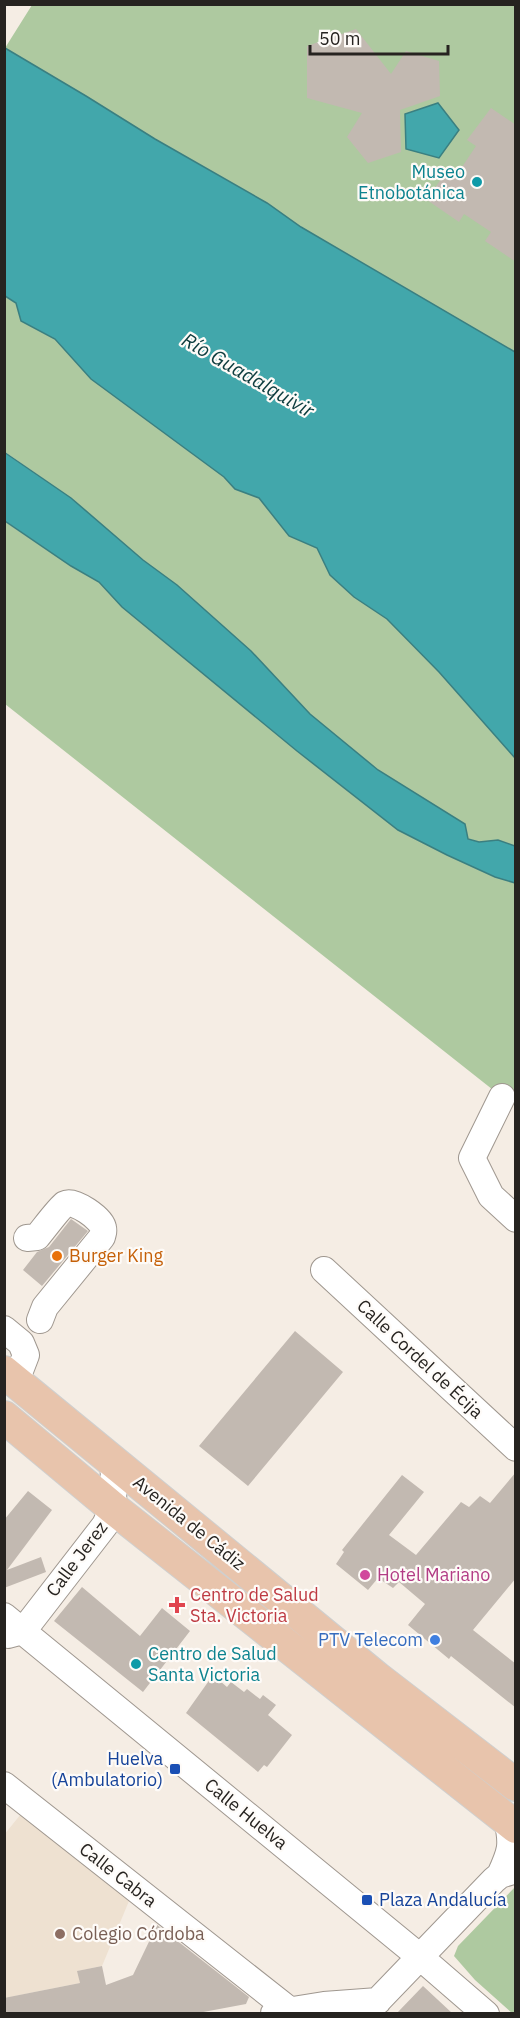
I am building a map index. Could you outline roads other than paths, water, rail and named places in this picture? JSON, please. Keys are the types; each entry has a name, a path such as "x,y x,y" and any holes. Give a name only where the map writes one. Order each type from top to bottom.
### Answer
{"main road":[{"name":"Avenida de Cádiz","path":"10,1377 377,1678 516,1785"},
{"name":"Avenida de Cádiz","path":"4,1417 113,1508 511,1823"},
{"path":"434,1721 516,1771"}],"street":[{"path":"502,1097 472,1158 491,1196 516,1219"},
{"path":"27,1238 37,1237 66,1204 73,1203 102,1224 104,1230 102,1237 45,1307 40,1320"},
{"name":"Calle Cordel de Écija","path":"324,1270 516,1448"},
{"path":"4,1329 21,1343 26,1355 10,1377"},
{"name":"Calle Jerez","path":"10,1627 105,1525 113,1508 114,1462"},
{"name":"Calle Huelva","path":"10,1627 420,1957 486,2013"},
{"name":"Calle Cabra","path":"4,1785 279,2012"},
{"path":"279,2012 371,2007 508,1872 511,1823"}],"water":[{"name":"Río Guadalquivir","path":"5,48 155,139 267,203 301,227 515,352 515,758 439,672 387,619 354,597 330,575 317,548 289,536 259,498 235,489 224,477 91,379 55,339 21,321 16,303 5,296"},
{"path":"438,103 459,130 439,158 406,149 405,114"},
{"path":"4,452 71,498 143,560 177,585 251,651 310,714 378,770 465,824 468,839 479,842 498,840 515,846 515,883 495,877 398,830 297,751 122,607 99,582 71,566 5,521"}],"place":[{"name":"Museo Etnobotánica","path":"477,182"},
{"name":"Burger King","path":"57,1256"},
{"name":"Hotel Mariano","path":"365,1575"},
{"name":"Centro de Salud Sta. Victoria","path":"177,1605"},
{"name":"PTV Telecom","path":"435,1640"},
{"name":"Centro de Salud Santa Victoria","path":"136,1664"},
{"name":"Huelva (Ambulatorio)","path":"175,1769"},
{"name":"Plaza Andalucía","path":"367,1900"},
{"name":"Colegio Córdoba","path":"60,1934"}]}
